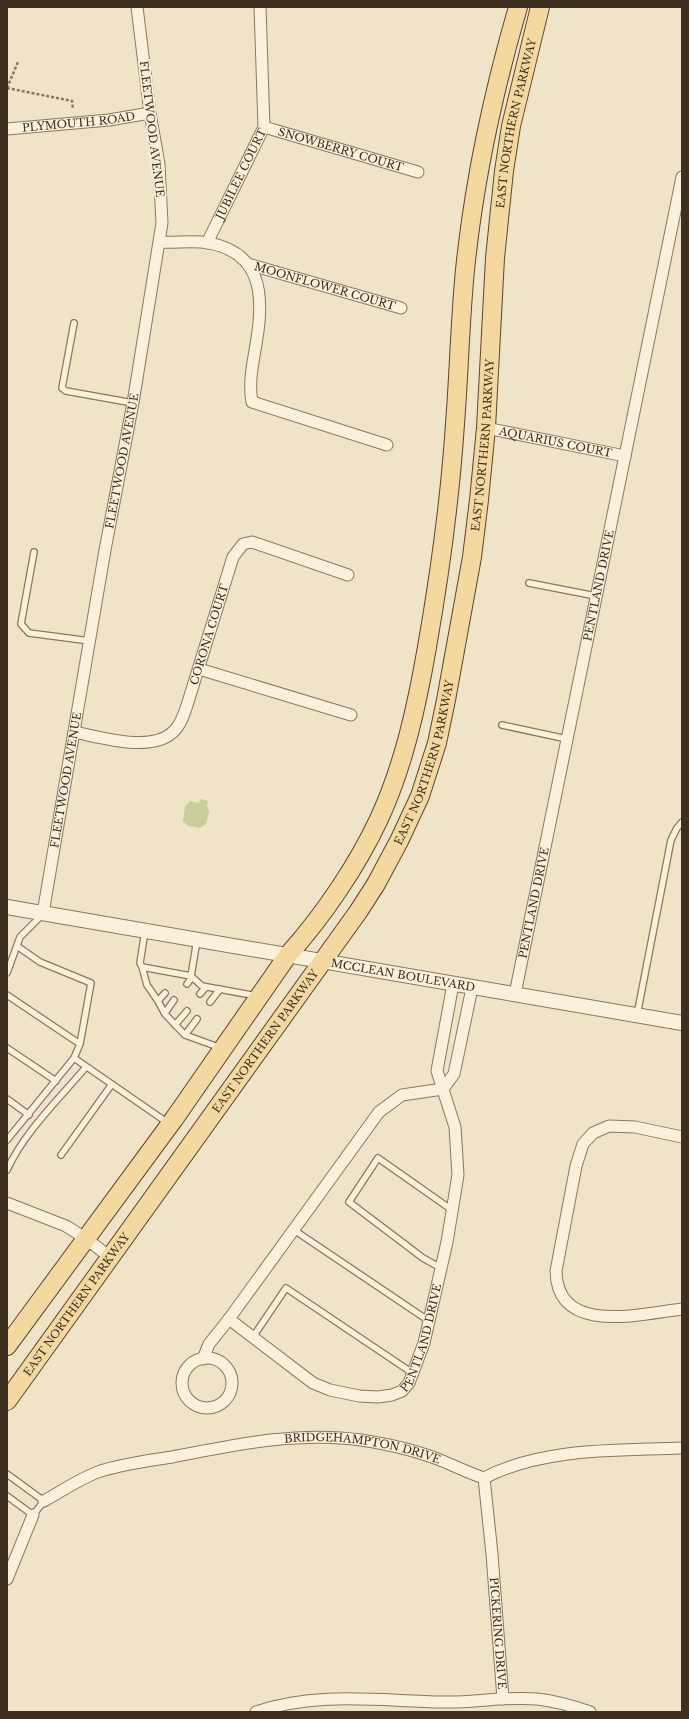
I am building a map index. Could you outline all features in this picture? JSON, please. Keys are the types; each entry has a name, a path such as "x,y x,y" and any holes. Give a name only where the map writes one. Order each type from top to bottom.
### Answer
{"main road":[{"name":"EAST NORTHERN PARKWAY","path":"7,1346 170,1124 224,1049 288,955 307,934 357,861 376,824 395,778 415,714 433,614 444,540 454,438 464,286 470,227 482,156 506,50 518,7"},
{"name":"EAST NORTHERN PARKWAY","path":"7,1401 324,961 372,890 400,841 420,796 437,743 472,557 486,428 495,258 504,171 511,126 540,7"}],"street":[{"name":"FLEETWOOD AVENUE","path":"43,913 160,242 162,216 160,177 150,113 137,7"},
{"name":"JUBILEE COURT","path":"207,243 264,127 260,7"},
{"name":"PLYMOUTH ROAD","path":"7,130 109,120 150,113"},
{"name":"SNOWBERRY COURT","path":"264,127 418,172"},
{"name":"PENTLAND DRIVE","path":"515,994 682,177"},
{"path":"160,242 207,243 226,249 242,258 248,264 256,278 260,291 261,306 250,384 252,402 387,445"},
{"name":"MOONFLOWER COURT","path":"248,264 401,308"},
{"name":"AQUARIUS COURT","path":"486,428 625,456"},
{"name":"CORONA COURT","path":"74,732 143,743 166,738 174,732 183,715 199,669 234,557 243,544 252,542 348,575"},
{"path":"199,669 351,716"},
{"name":"MCCLEAN BOULEVARD","path":"7,907 682,1023"},
{"name":"PENTLAND DRIVE","path":"229,1319 313,1383 339,1393 378,1397 392,1395 402,1391 409,1383 414,1374 424,1343 447,1242 458,1175 455,1127 437,1071 453,984"},
{"path":"203,1359 209,1344 229,1319 379,1112 402,1096 443,1089 454,1074 472,988"},
{"path":"682,1137 635,1127 609,1126 593,1133 583,1144 576,1166 556,1271 556,1283 560,1293 575,1309 588,1314 607,1318 682,1309"},
{"path":"7,1203 66,1226 110,1257"},
{"path":"203,1359 219,1361 226,1367 232,1382 228,1398 222,1404 214,1408 198,1407 191,1403 183,1389 182,1381 184,1373 189,1366 196,1361 203,1359"},
{"name":"BRIDGEHAMPTON DRIVE","path":"44,1501 98,1472 231,1446 283,1439 324,1437 360,1440 416,1452 441,1460 467,1473 484,1478"},
{"path":"484,1478 500,1470 550,1456 577,1453 682,1448"},
{"name":"PICKERING DRIVE","path":"484,1478 492,1554 503,1699 537,1699 568,1704 590,1712"},
{"path":"7,1579 33,1515"},
{"path":"256,1712 317,1699 344,1698 454,1702 503,1699"}],"lane":[{"path":"74,322 62,388 66,392 133,403"},
{"path":"34,552 21,624 29,633 90,641"},
{"path":"529,583 596,596"},
{"path":"502,725 567,739"},
{"path":"637,1015 671,840 682,822"},
{"path":"7,972 20,937 43,913"},
{"path":"145,930 140,963 147,985 164,1012 185,1035 224,1049"},
{"path":"187,984 192,977 197,939"},
{"path":"7,1140 29,1115 74,1058 80,1044 91,982 40,962 17,946"},
{"path":"142,967 192,977 202,986 260,997"},
{"path":"200,994 206,987"},
{"path":"210,1002 220,989"},
{"path":"158,1001 164,993"},
{"path":"7,995 80,1044"},
{"path":"164,1012 174,1000"},
{"path":"175,1025 187,1011"},
{"path":"185,1035 197,1019"},
{"path":"7,1048 56,1081"},
{"path":"74,1058 170,1124"},
{"path":"7,1170 18,1148 27,1136 86,1066"},
{"path":"61,1155 112,1084"},
{"path":"7,1099 29,1115"},
{"path":"441,1268 423,1258 349,1202 378,1158 452,1210"},
{"path":"294,1230 429,1320"},
{"path":"253,1337 286,1288 414,1374"},
{"path":"7,1474 44,1501 33,1515 7,1496"}],"path":[{"path":"18,62 7,88 72,102 73,109"}],"green space":[{"path":"200,799 208,801 207,805 209,812 206,824 200,828 188,826 183,821 185,806 190,801 199,803"}]}
